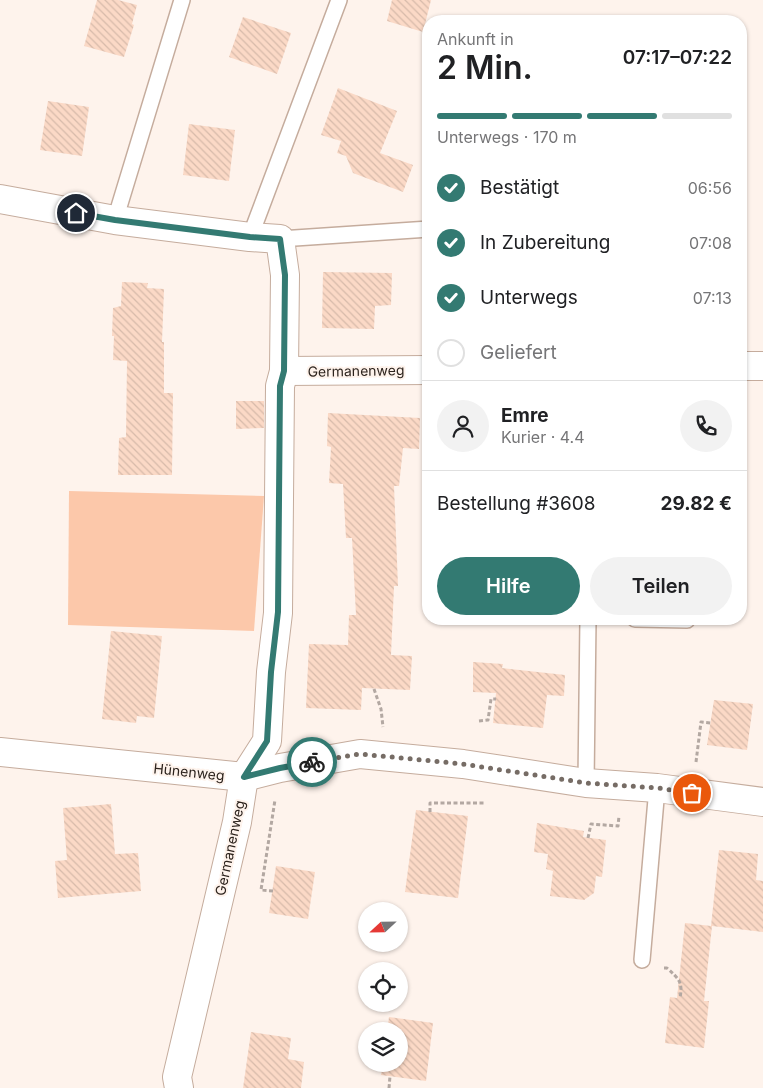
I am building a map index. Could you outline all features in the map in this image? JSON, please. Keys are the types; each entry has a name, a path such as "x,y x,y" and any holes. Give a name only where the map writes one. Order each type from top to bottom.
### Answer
{"street":[{"path":"0,200 115,220 280,239"},
{"name":"Germanenweg","path":"179,1088 177,1077 237,822 244,777 267,741 271,672 278,612 280,386 284,371 285,275 280,239"},
{"path":"747,366 763,366"},
{"name":"Germanenweg","path":"284,371 422,370"},
{"name":"Hünenweg","path":"0,752 244,777 280,768 360,754 463,764 586,783 658,788 763,802"}],"lane":[{"path":"115,220 182,0"},
{"path":"250,237 339,0"},
{"path":"280,239 422,229"},
{"path":"586,783 588,625"},
{"path":"642,960 658,788"}],"path":[{"path":"374,689 381,709 383,732"},
{"path":"479,721 488,720 491,699 496,700"},
{"path":"692,793 701,722 711,724"},
{"path":"273,891 261,890 280,768"},
{"path":"430,812 430,804 486,803"},
{"path":"658,968 667,968 679,978 682,988 680,998"},
{"path":"388,1088 390,1076"}],"shaded area":[{"path":"69,491 264,496 254,631 68,625"}],"building":[{"path":"97,0 118,0 137,5 132,24 134,25 124,57 84,46"},
{"path":"392,0 431,0 427,15 422,15 422,32 387,21"},
{"path":"243,17 291,33 277,74 229,57"},
{"path":"338,88 397,111 380,153 413,165 403,192 353,173 346,156 337,153 341,141 321,135"},
{"path":"48,101 89,107 82,156 40,150"},
{"path":"189,124 235,130 229,181 183,175"},
{"path":"323,272 392,273 391,305 375,306 374,329 322,328"},
{"path":"122,282 148,283 147,288 164,289 162,342 164,342 164,393 173,393 172,475 118,475 119,438 126,437 127,361 113,360 114,336 112,336 113,308 121,306"},
{"path":"236,401 264,401 264,428 236,429"},
{"path":"328,413 420,418 419,449 403,448 399,486 394,486 398,586 394,586 391,655 412,656 410,690 362,688 361,710 306,708 309,644 348,645 349,615 356,615 352,538 346,538 343,484 329,483 331,447 327,446"},
{"path":"111,631 162,636 154,718 137,716 136,723 102,719"},
{"path":"473,662 503,664 502,668 565,675 564,696 547,695 543,728 493,723 496,693 473,692"},
{"path":"714,700 753,704 747,750 707,745"},
{"path":"111,804 115,854 138,853 141,891 58,898 55,861 67,860 63,808"},
{"path":"416,810 468,816 458,898 405,892"},
{"path":"537,823 584,831 583,837 606,840 602,877 596,876 594,893 584,900 550,896 553,871 546,869 548,854 534,852"},
{"path":"719,850 758,854 756,880 763,881 763,932 712,926 704,1001 709,1001 704,1048 665,1043 670,997 677,998 685,923 711,926"},
{"path":"276,866 315,872 308,919 269,913"},
{"path":"389,1017 433,1023 426,1081 381,1075 382,1072 408,1072 408,1022 388,1022"},
{"path":"251,1032 291,1038 288,1059 304,1062 301,1088 243,1088"}],"way so far":[{"path":"312,762 360,754 463,764 586,783 658,788 692,793"}],"route":[{"path":"76,213 115,220 280,239 285,275 284,371 280,386 278,612 271,672 267,741 244,777 312,762"}]}
